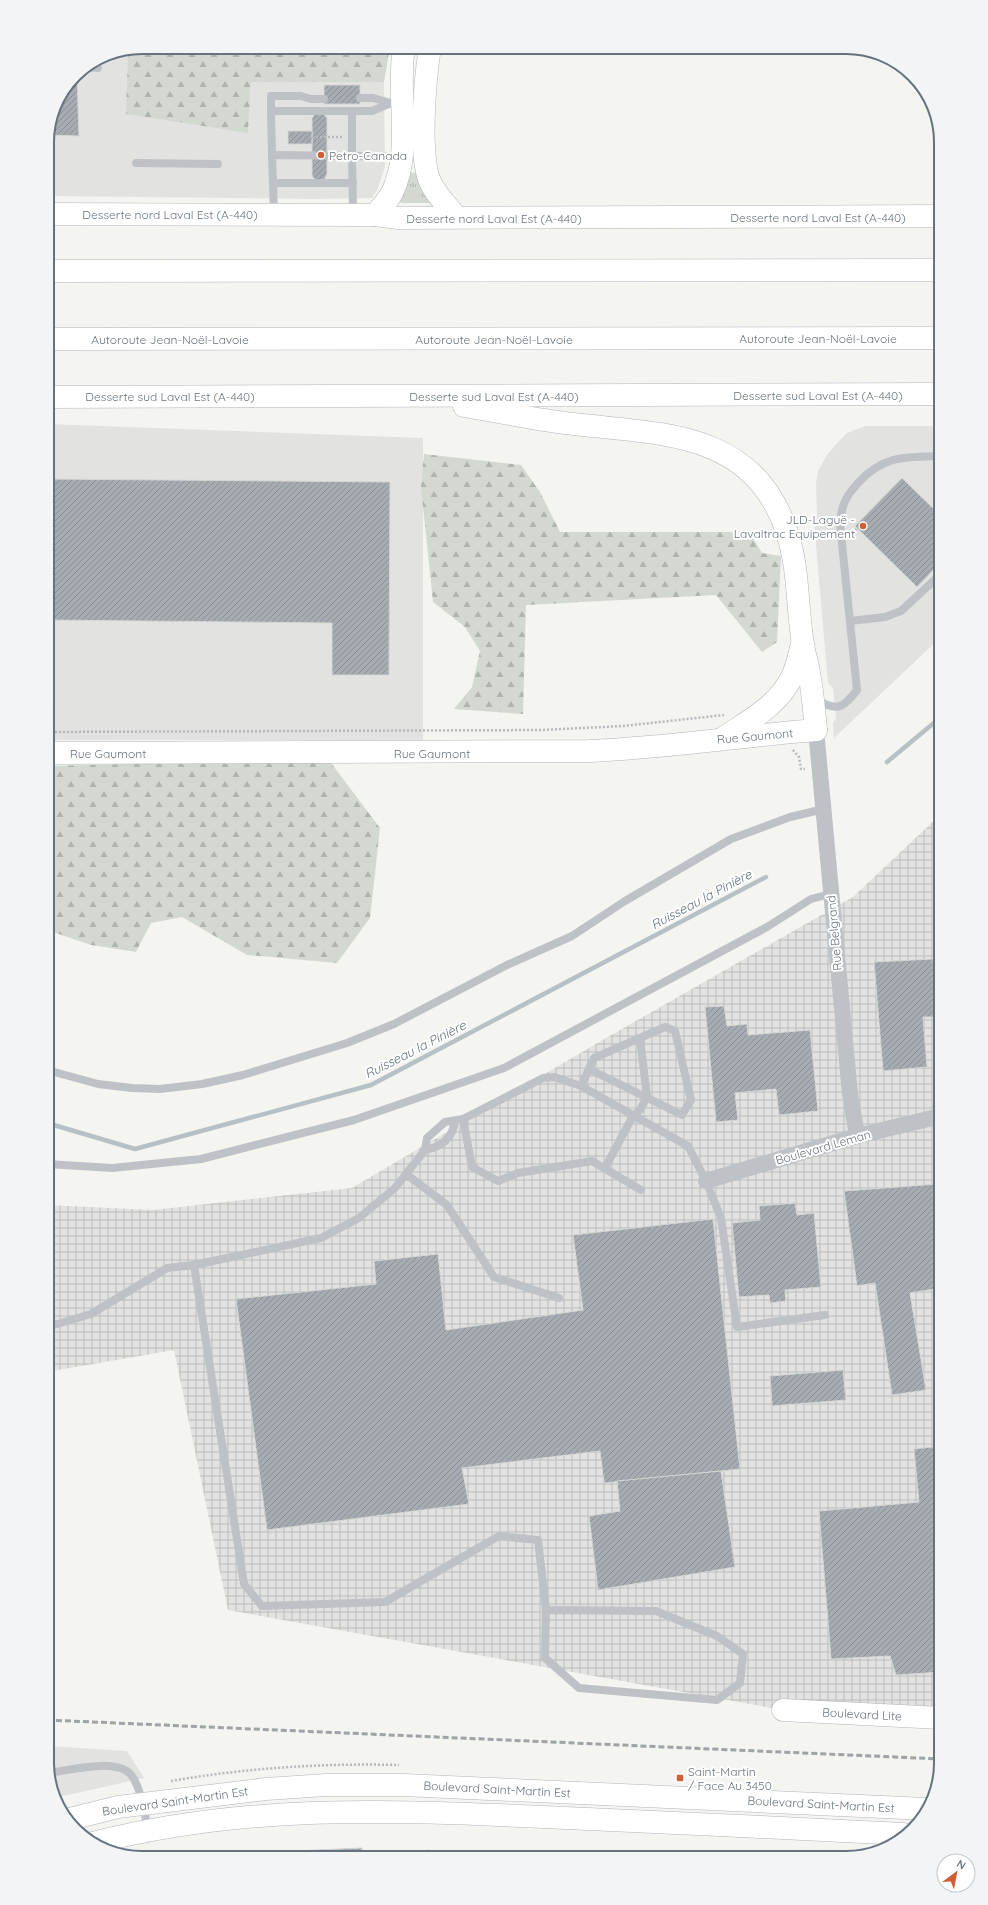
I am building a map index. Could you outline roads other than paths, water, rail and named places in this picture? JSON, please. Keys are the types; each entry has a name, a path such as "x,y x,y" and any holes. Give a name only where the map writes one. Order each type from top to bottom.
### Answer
{"main road":[{"path":"403,54 402,69 409,103 425,157 429,179 433,188 456,217"},
{"path":"375,214 393,191 400,169 409,103 427,54"},
{"name":"Desserte nord Laval Est (A-440)","path":"54,214 375,214 398,218 934,216"},
{"path":"54,271 934,270"},
{"name":"Autoroute Jean-Noël-Lavoie","path":"54,340 934,338"},
{"name":"Desserte sud Laval Est (A-440)","path":"54,397 934,394"},
{"path":"401,396 573,424 665,434 693,440 726,455 746,470 764,488 784,523 792,549 797,573 803,643 821,713"},
{"path":"723,738 766,710 780,696 793,676 803,643"},
{"name":"Rue Gaumont","path":"54,753 531,752 626,749 723,738 821,713"},
{"name":"Boulevard Lite","path":"783,1710 934,1718"},
{"name":"Boulevard Saint-Martin Est","path":"74,1818 118,1807 252,1790 339,1784 434,1786 921,1809"},
{"name":"Boulevard Saint-Martin Est","path":"101,1841 148,1830 200,1822 274,1814 364,1811 432,1812 898,1834"}],"street":[{"name":"Rue Belgrand","path":"821,713 824,809 830,894 850,1094 857,1136"},
{"name":"Boulevard Leman","path":"706,1181 857,1136 934,1118"}],"lane":[{"path":"274,214 271,96 301,96 311,99 324,98"},
{"path":"360,98 373,98 409,103"},
{"path":"271,111 372,111 409,103"},
{"path":"352,111 353,214"},
{"path":"272,155 425,157"},
{"path":"136,163 218,164"},
{"path":"273,183 352,183"},
{"path":"821,713 846,702 857,690 840,524 841,511 846,497 862,478 878,465 897,459 934,456"},
{"path":"850,621 885,617 901,611 934,580"},
{"path":"54,1072 98,1084 132,1088 167,1088 202,1084 243,1075 347,1043 394,1024 507,965 572,936 625,901 731,839 790,817 824,809"},
{"path":"54,1164 112,1168 201,1159 354,1120 504,1068 767,927 812,899 830,894"},
{"path":"581,1086 594,1058 665,1027 675,1031 691,1100 682,1115 589,1069"},
{"path":"605,1168 633,1116 640,1110 647,1097 640,1038"},
{"path":"54,1325 91,1314 167,1268 194,1265 322,1238 359,1218 395,1188 426,1150 427,1138 445,1122 459,1120 543,1078 554,1076 581,1086 688,1146 706,1181 721,1218 737,1327 824,1315"},
{"path":"426,1150 437,1148 453,1133 459,1120"},
{"path":"459,1120 472,1167 498,1181 518,1173 592,1161 641,1190"},
{"path":"406,1174 447,1205 494,1277 559,1298"},
{"path":"194,1265 244,1584 262,1606 385,1602 499,1536 538,1540 546,1610 545,1658 579,1688 717,1700 740,1683 743,1654 717,1636 656,1612 546,1610"},
{"path":"55,1772 104,1766 121,1768 132,1776 138,1787 148,1830"}],"waterway":[{"name":"Ruisseau la Pinière","path":"887,762 934,723"},
{"name":"Ruisseau la Pinière","path":"54,1125 135,1149 371,1085 766,877"}],"railway":[{"path":"54,1720 934,1759"}],"place":[{"name":"Petro-Canada","path":"321,155"},
{"name":"JLD-Laguë - Lavaltrac Equipement","path":"863,526"},
{"name":"Saint-Martin / Face Au 3450","path":"680,1778"}]}
